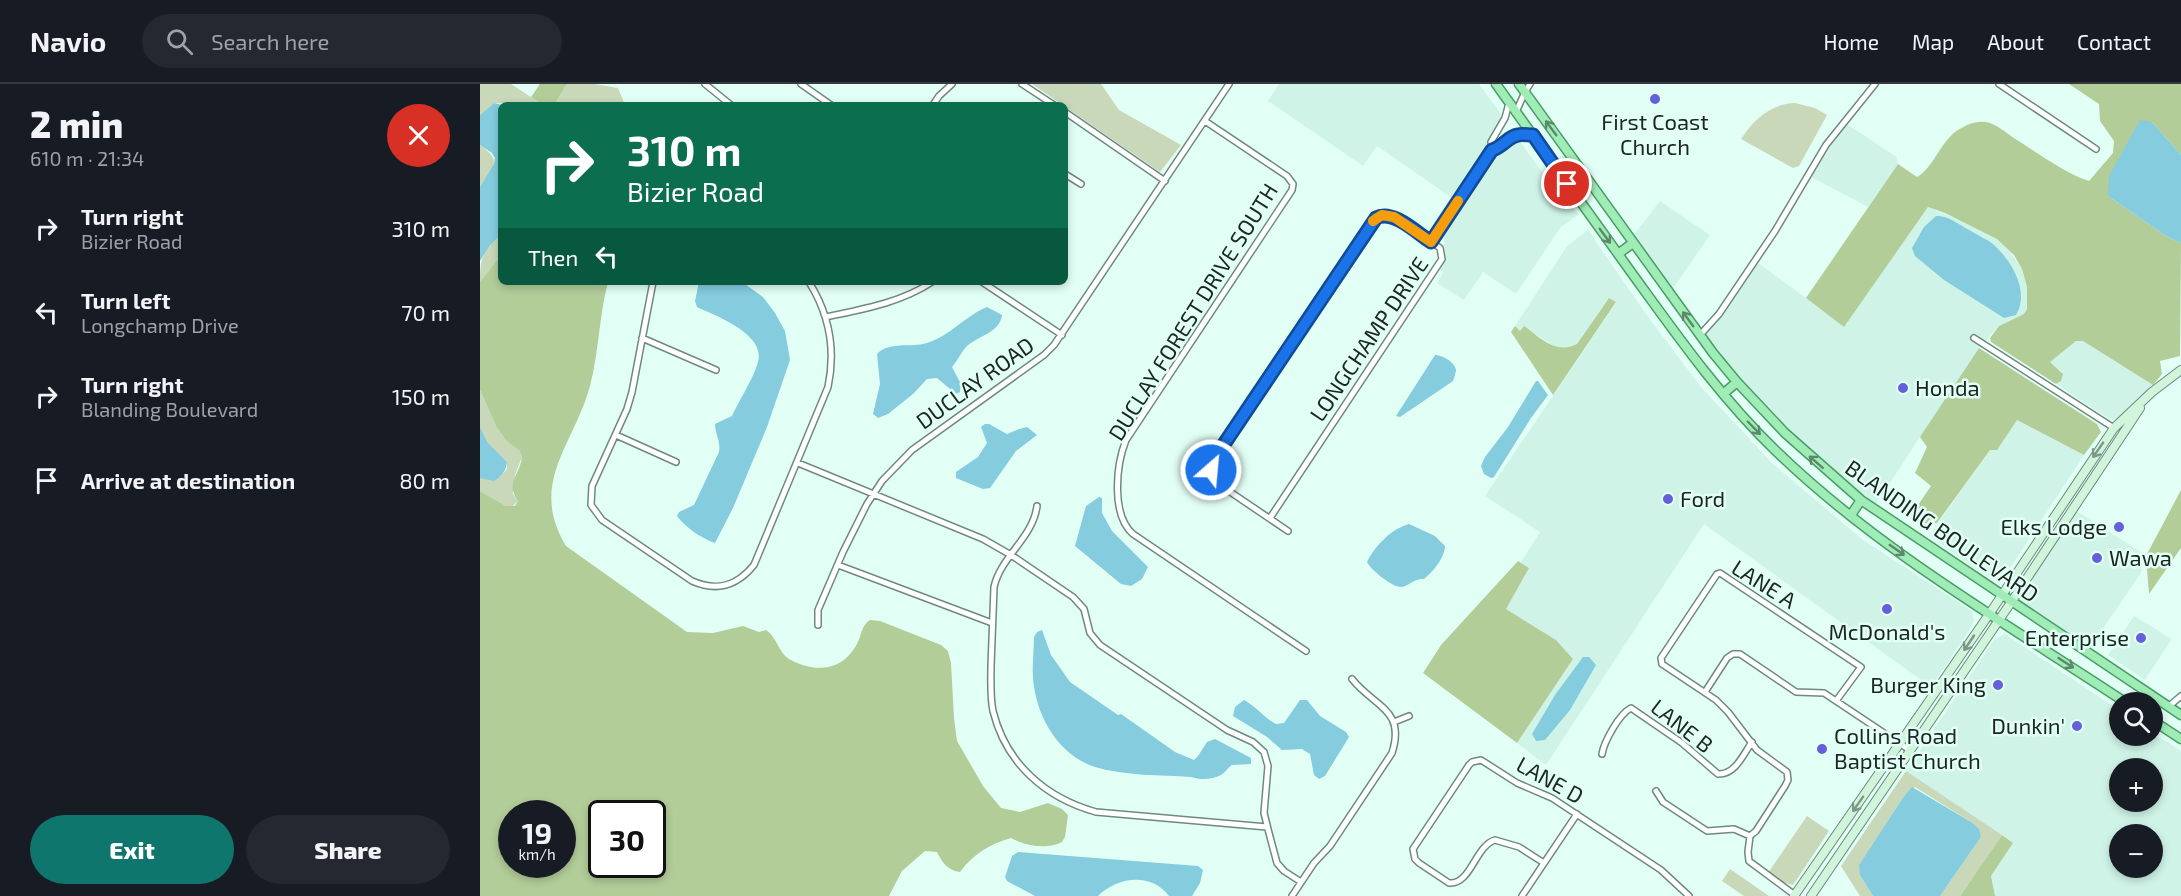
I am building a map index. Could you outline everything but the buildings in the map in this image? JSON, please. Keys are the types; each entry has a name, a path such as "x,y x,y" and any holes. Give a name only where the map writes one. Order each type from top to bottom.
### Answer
{"main road":[{"name":"BLANDING BOULEVARD","path":"1496,84 1682,342 1723,394 1775,450 1851,515 1912,560 2110,692"},
{"name":"BLANDING BOULEVARD","path":"1519,84 1700,335 1737,382 1785,434 1861,500 2181,715"},
{"path":"1618,254 1633,243"},
{"path":"1795,896 2114,428 2152,392 2181,370"},
{"path":"1723,394 1737,382"},
{"path":"1811,896 2000,620 2127,425 2152,392"},
{"path":"1851,515 1861,500"},
{"path":"2163,727 2181,739"}],"street":[{"path":"705,84 727,102"},
{"path":"801,84 827,102"},
{"path":"935,102 952,84"},
{"path":"1022,84 1049,102"},
{"name":"DUCLAY ROAD","path":"818,625 818,610 838,565 873,494 882,481 912,450 1044,355 1062,335 1229,84"},
{"path":"1516,112 1530,84"},
{"path":"1700,335 1719,314 1775,231 1826,145 1875,84"},
{"path":"1999,84 2009,87 2096,149"},
{"name":"LONGCHAMP DRIVE","path":"1492,150 1491,142 1505,118 1509,103"},
{"path":"1068,114 1164,181"},
{"name":"DUCLAY FOREST DRIVE SOUTH","path":"1204,121 1287,176 1293,184 1289,195 1126,440 1120,461 1120,515 1126,528 1133,534 1306,651"},
{"name":"LONGCHAMP DRIVE","path":"1270,518 1440,263 1441,251 1431,242 1492,150 1501,147 1517,135 1533,135"},
{"path":"1068,176 1081,184"},
{"path":"1288,531 1217,483 1211,470 1214,459 1371,223 1382,215 1394,217 1431,242"},
{"path":"652,285 632,392 592,486 591,505 602,519 692,581 715,588 726,586 746,575 754,565 823,403 831,372 832,345 826,317 819,298 810,285"},
{"path":"826,317 892,302 909,296 927,285"},
{"path":"987,285 1062,335"},
{"path":"642,338 716,370"},
{"path":"1974,338 2114,428"},
{"path":"615,435 676,462"},
{"path":"798,463 983,539 1011,555 1079,603 1086,615 1090,633 1100,645 1227,730 1259,746 1268,759 1264,798 1267,827 1277,862 1284,871 1301,882"},
{"path":"1037,506 1036,519 995,581 991,693 993,711 1002,736 1014,757 1036,783 1059,798 1096,812 1267,827"},
{"path":"838,565 992,623"},
{"name":"LANE A","path":"1705,692 1662,664 1661,658 1717,574 1720,573 1861,667 1836,701"},
{"name":"LANE B","path":"1750,836 1756,831 1787,784 1787,772 1757,750 1728,712 1705,692 1728,657 1737,653 1796,692 1824,693 1836,701"},
{"path":"1292,896 1314,863 1330,846 1392,753 1396,742 1394,722 1389,712 1362,691 1352,679"},
{"path":"2168,706 2181,696"},
{"path":"1836,701 1911,751"},
{"name":"LANE B","path":"1602,754 1604,744 1625,712 1631,708 1682,743 1718,774 1734,769 1752,742"},
{"path":"1394,722 1409,716"},
{"name":"LANE D","path":"1544,863 1519,847 1495,840 1486,845 1463,878 1455,883 1449,883 1414,859 1413,854 1415,844 1469,765 1476,760 1486,762 1517,783 1552,798 1661,870 1689,896"},
{"path":"1656,791 1663,802 1707,831 1734,829 1750,836 1749,861 1795,896"},
{"path":"1522,896 1577,814"}],"shaded area":[{"path":"480,84 511,84 538,102 498,102 480,115"},
{"path":"567,84 594,84 618,88 624,102 578,102 556,102"},
{"path":"1032,84 1101,84 1119,110 1181,145 1160,172 1068,109 1068,102 1058,102"},
{"path":"1279,84 1479,84 1501,114 1500,122 1475,166 1452,198 1377,146 1363,166 1268,101"},
{"path":"1795,103 1815,108 1827,115 1799,166 1793,168 1741,139 1764,114 1778,106"},
{"path":"1845,123 1897,157 1898,164 1868,207 1809,176"},
{"path":"1518,139 1546,177 1553,182 1579,214 1560,228 1516,294 1483,272 1464,300 1437,283 1443,273 1440,270 1445,261 1444,237 1486,170 1507,143"},
{"path":"480,145 492,156 494,165 480,187"},
{"path":"1660,201 1710,235 1672,290 1633,236"},
{"path":"1928,207 1969,224 2006,246 2022,269 2027,287 2027,309 2024,314 1999,326 1979,348 1876,504 1833,471 1786,427 1727,364 1705,335 1757,262 1844,326"},
{"path":"1588,230 1646,314 1701,387 1773,464 1863,540 1972,611 1974,620 1972,626 1931,687 1704,524 1546,765 1517,743 1573,659 1556,640 1505,609 1529,568 1521,562 1540,532 1485,496 1616,303 1608,299 1577,344 1569,348 1559,349 1524,327 1520,332 1515,326 1567,246"},
{"path":"498,237 498,259 480,282 482,260"},
{"path":"2076,341 2083,341 2153,385 2120,418 2109,419 2056,384 2059,383 2062,372 2049,362"},
{"path":"480,390 496,426 519,450 522,457 515,475 513,494 518,501 512,507 480,491 480,478 500,477 507,469 507,462 486,442 480,427"},
{"path":"2017,420 2084,455 2007,573 1996,579 1987,576 1929,536 1990,450 1997,449"},
{"path":"2075,510 2144,554 2141,573 2089,649 2015,601"},
{"path":"2134,616 2172,639 2145,680 2108,655"},
{"path":"2005,634 2109,703 2109,746 2163,746 2163,740 2181,751 2181,896 1995,896 1991,876 2013,843 1906,771 1996,638"},
{"path":"1906,771 2002,835 1960,896 1940,896 1981,837 1971,822 1915,787 1902,799 1860,864 1860,875 1873,896 1860,896 1841,866"},
{"path":"1807,816 1829,831 1793,885 1779,881 1768,873"},
{"path":"1730,869 1769,896 1744,896 1722,881"}],"green space":[{"path":"540,84 567,84 556,102 538,102 531,97"},
{"path":"2069,84 2181,84 2181,155 2152,122 2108,196 2166,236 2181,243 2180,356 2160,361 2162,374 2153,385 2083,341 2076,341 2050,362 2063,374 2061,381 2056,384 1991,342 1990,338 1999,326 2024,314 2027,309 2027,287 2022,269 2014,255 1997,239 1928,207 1844,327 1806,298 1898,164 1917,177 1927,168 1949,137 1967,125 1976,122 1993,124 2061,168 2089,181 2113,153 2114,141 2100,121 2099,104"},
{"path":"498,259 498,285 607,285 590,386 558,464 553,483 551,503 555,523 566,546 687,632 713,633 743,626 759,632 766,630 773,636 785,656 798,664 818,668 835,665 844,660 857,644 863,628 870,620 880,621 941,645 948,651 951,663 957,741 983,786 1001,808 1020,812 1048,803 1062,809 1068,815 1065,837 1062,842 1050,846 1036,846 1011,838 982,851 960,872 946,865 937,852 925,851 902,871 889,896 480,896 480,491 506,506 515,506 518,501 514,494 513,483 522,457 519,450 507,441 496,426 480,390 480,282"},
{"path":"1609,298 1616,302 1553,395 1511,332 1515,326 1520,331 1524,326 1549,344 1562,348 1569,347 1577,344"},
{"path":"1979,348 2097,424 2101,432 2084,455 2017,420 1997,450 1990,450 1937,523 1921,523 1912,514 1931,486 1915,473 1927,447 1920,437"},
{"path":"2181,490 2181,548 2149,594 2146,556"},
{"path":"1518,561 1529,568 1506,609 1556,640 1573,659 1517,743 1423,673 1441,645"},
{"path":"2002,835 2013,843 1991,876 1995,896 1960,896"}],"water":[{"path":"494,103 498,104 498,237 480,261 480,187 494,164 495,158 492,153 480,145 480,115"},
{"path":"2140,120 2152,122 2181,155 2181,243 2166,236 2108,196 2109,176"},
{"path":"1936,216 1949,219 1988,241 2007,259 2020,287 2020,306 2016,315 2004,318 1944,280 1915,256 1912,248 1924,227"},
{"path":"698,285 746,285 763,297 775,313 785,331 790,360 767,427 733,508 715,543 694,532 677,516 679,512 694,505 719,452 715,424 732,416 756,368 758,352 755,343 738,327 697,307 695,301"},
{"path":"987,307 1002,315 997,326 966,347 952,367 961,384 960,392 956,394 937,378 927,379 913,394 888,414 878,418 873,414 880,384 877,354 894,346 921,344 935,340"},
{"path":"1435,355 1453,364 1456,370 1453,381 1400,417 1396,416"},
{"path":"1536,381 1548,395 1494,477 1491,478 1484,474 1481,466 1485,457 1508,427"},
{"path":"985,424 1007,434 1027,427 1037,435 1016,451 990,488 983,489 956,478 956,472 978,457 987,443 981,427"},
{"path":"480,427 487,442 507,462 503,473 494,481 480,478"},
{"path":"1099,497 1102,498 1102,513 1112,531 1148,567 1142,579 1131,586 1121,584 1075,546 1086,506"},
{"path":"1409,524 1435,536 1445,546 1438,564 1424,579 1398,587 1383,578 1367,562 1384,539 1402,526"},
{"path":"1042,630 1051,655 1070,682 1175,752 1194,760 1207,742 1215,739 1251,758 1251,764 1232,765 1217,777 1202,779 1118,772 1095,767 1082,761 1060,744 1044,720 1039,706 1033,678 1034,637"},
{"path":"1583,657 1589,657 1596,665 1570,710 1545,740 1536,741 1532,734 1555,695"},
{"path":"1244,700 1276,724 1284,723 1300,700 1307,700 1320,716 1346,732 1349,737 1325,776 1319,779 1314,775 1310,754 1302,749 1282,750 1267,737 1233,716 1235,707"},
{"path":"1912,787 1971,822 1979,829 1981,837 1940,896 1873,896 1860,875 1859,865"},
{"path":"1018,852 1198,866 1203,870 1200,883 1192,896 1169,896 1153,883 1134,880 1115,885 1098,896 1035,896 1007,881 1005,877 1012,856"}],"slow traffic":[{"path":"1373,221 1382,215 1394,217 1431,242 1458,201"}],"place":[{"name":"First Coast Church","path":"1655,99"},
{"name":"Honda","path":"1903,388"},
{"name":"Ford","path":"1668,499"},
{"name":"Elks Lodge","path":"2119,527"},
{"name":"Wawa","path":"2097,558"},
{"name":"McDonald's","path":"1887,609"},
{"name":"Enterprise","path":"2141,638"},
{"name":"Burger King","path":"1998,685"},
{"name":"Dunkin'","path":"2077,726"},
{"name":"Collins Road Baptist Church","path":"1822,749"}],"route":[{"path":"1211,470 1214,459 1376,218 1382,215 1394,217 1431,242 1492,150 1501,147 1517,135 1533,135 1567,184"}]}
